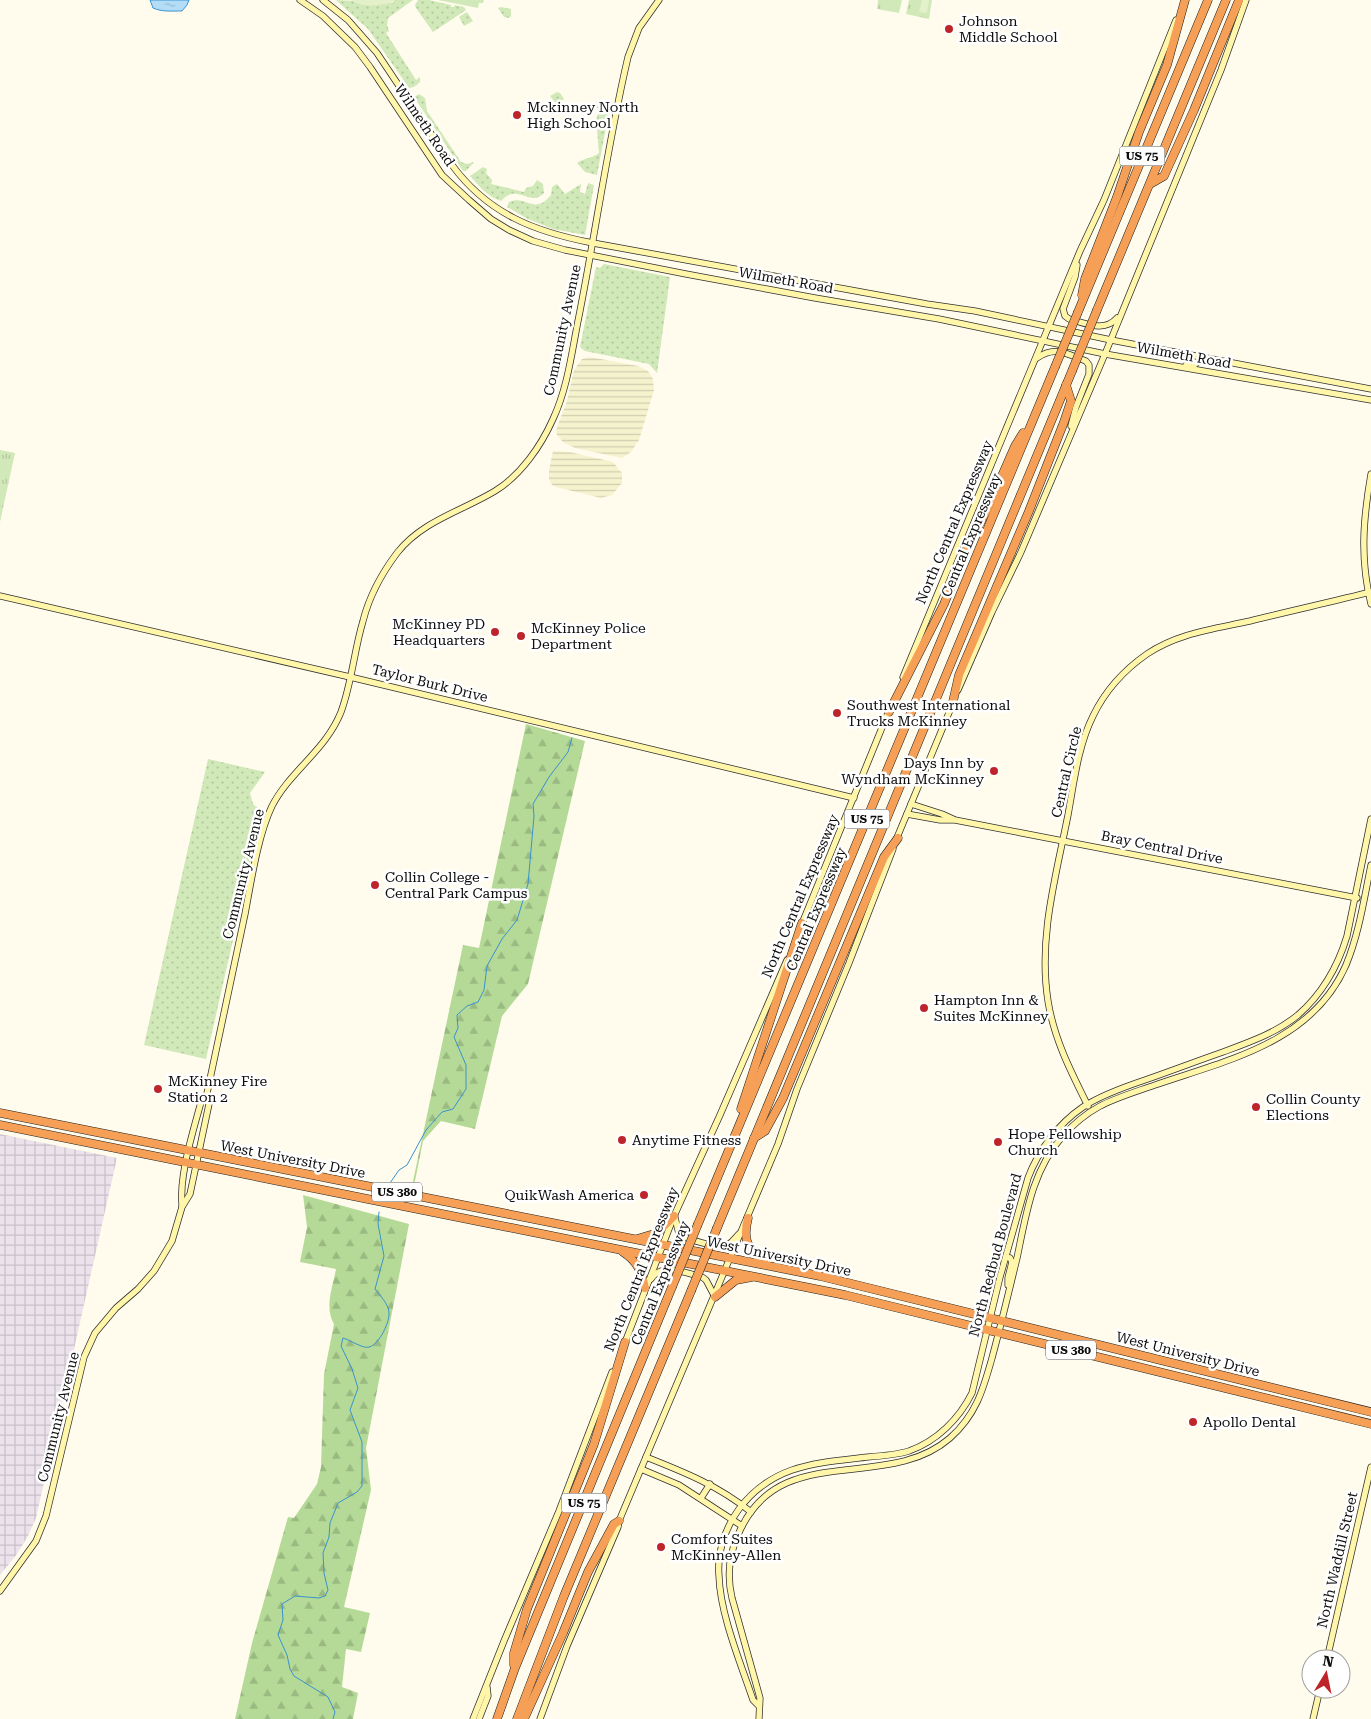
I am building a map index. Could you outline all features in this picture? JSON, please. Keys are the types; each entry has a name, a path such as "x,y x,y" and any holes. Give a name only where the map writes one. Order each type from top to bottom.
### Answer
{"highway":[{"path":"1078,312 1084,279 1117,197 1139,132 1167,65 1185,0"},
{"name":"Central Expressway","path":"497,1719 515,1668 698,1224 1208,0"},
{"name":"US 75","path":"517,1719 568,1587 1226,0"},
{"path":"1150,184 1164,176 1194,110 1239,0"},
{"path":"952,706 959,675 1064,422 1071,401 1066,385"},
{"path":"889,712 944,604 970,541 987,510 1014,446 1035,414"},
{"path":"754,1138 765,1131 783,1098 884,857 898,838"},
{"path":"724,1163 802,923"},
{"name":"West University Drive","path":"0,1113 820,1276 1371,1412"},
{"name":"West University Drive","path":"0,1126 853,1296 1371,1424"},
{"path":"634,1240 657,1233 674,1216"},
{"path":"748,1218 745,1233 747,1243 753,1253 767,1265"},
{"path":"548,1234 550,1222"},
{"path":"620,1250 629,1256 639,1267 645,1288"},
{"path":"715,1297 738,1280 757,1276"},
{"path":"515,1668 514,1654 527,1609 594,1444 625,1342"},
{"path":"524,1719 588,1572 614,1524 619,1521"}],"street":[{"name":"Wilmeth Road","path":"300,0 328,20 351,43 370,67 442,175 483,212 504,227 525,238 591,255 815,298 924,316 1105,354 1371,400"},
{"name":"Wilmeth Road","path":"324,0 342,14 371,45 455,170 488,202 509,216 534,228 566,238 1050,326 1111,340 1371,389"},
{"name":"Community Avenue","path":"0,1591 36,1541 46,1516 84,1357 95,1333 116,1308 138,1289 154,1271 172,1241 182,1207 190,1194 209,1104 206,1098 248,897 265,827 272,808 283,788 330,733 340,714 368,603 398,551 423,529 449,513 498,490 514,477 532,456 553,420 564,390 628,57 642,22 659,0"},
{"name":"North Central Expressway","path":"473,1719 559,1511 674,1216 724,1106 802,923 1080,251 1104,200 1185,0"},
{"path":"540,1719 619,1521 748,1218 911,804 992,612 1021,552 1111,340 1221,70 1246,0"},
{"path":"394,103 406,96"},
{"path":"1080,251 1075,277 1063,309 1065,316 1069,319 1105,327 1112,325 1120,316"},
{"path":"1035,359 1045,352 1054,350 1086,361 1089,364 1089,374 1076,406 1068,440"},
{"path":"1139,359 1156,359 1194,365 1200,361 1201,356"},
{"path":"1284,384 1287,372"},
{"path":"1371,474 1363,534 1371,604"},
{"name":"Central Circle","path":"1089,1107 1066,1063 1058,1041 1046,985 1045,953 1047,920 1082,746 1089,724 1106,694 1129,668 1156,649 1182,637 1370,592"},
{"name":"Taylor Burk Drive","path":"0,596 350,677 854,798"},
{"name":"Bray Central Drive","path":"911,804 954,820"},
{"name":"Bray Central Drive","path":"907,814 940,820 954,820 1063,840 1364,900"},
{"name":"North Redbud Boulevard","path":"759,1706 753,1700 730,1631 720,1588 719,1557 732,1520 742,1505 769,1481 793,1469 812,1464 904,1452 918,1447 935,1437 962,1411 972,1393 1023,1191 1032,1168 1050,1139 1066,1121 1120,1089 1256,1040 1291,1020 1312,1001 1332,973 1347,936 1371,819"},
{"name":"North Redbud Boulevard","path":"760,1719 760,1698 730,1586 732,1553 742,1526 751,1512 768,1494 778,1487 801,1477 907,1461 921,1456 944,1443 962,1426 982,1393 1002,1321 1031,1194 1052,1149 1089,1107 1260,1048 1296,1028 1316,1009 1340,978 1353,947 1371,865"},
{"name":"Community Avenue","path":"182,1207 181,1192 186,1162 201,1102 206,1098"},
{"path":"1023,1191 1031,1194"},
{"path":"674,1216 679,1234 688,1240 727,1245 742,1230"},
{"path":"1006,1256 1012,1262 1008,1278 1009,1292"},
{"path":"645,1288 657,1272 668,1270 704,1278 715,1297"},
{"path":"646,1457 710,1484 751,1512"},
{"name":"North Waddill Street","path":"1329,1649 1371,1467"},
{"path":"641,1469 671,1481 701,1498 742,1526"},
{"path":"701,1498 710,1484"},
{"path":"479,1719 488,1696 486,1684"},
{"path":"1313,1719 1318,1699"}],"shaded area":[{"path":"590,357 638,366 648,371 653,379 654,390 639,440 631,452 622,458 575,448 563,442 557,435 556,430 567,401 574,370 582,359"},
{"path":"553,451 570,452 613,462 622,473 622,483 612,495 601,498 556,487 552,485 549,479"},
{"path":"0,1134 117,1158 36,1518 17,1554 0,1575"}],"green space":[{"path":"336,0 393,3 394,0 413,0 388,18 387,25 389,31 386,33 416,80 420,77 420,82 409,88 368,29"},
{"path":"350,0 394,0 393,2 371,6 355,3"},
{"path":"418,0 429,0 451,5 451,7 455,5 464,7 466,10 433,32 416,8 415,5"},
{"path":"438,0 484,0 483,3 479,3 478,8"},
{"path":"878,0 902,0 899,13 877,9"},
{"path":"909,0 932,0 929,19 906,14"},
{"path":"922,0 929,0 927,13 919,12"},
{"path":"498,8 511,9 511,16 509,18 504,17"},
{"path":"467,12 473,21 464,26 459,17"},
{"path":"557,92 564,99 557,105 550,96"},
{"path":"419,94 425,98 427,111 461,162 467,164 474,162 466,171 463,171 414,97"},
{"path":"597,104 610,107 607,122 596,121 599,109 596,107"},
{"path":"593,122 606,127 597,175 585,172 577,163 599,153 597,129"},
{"path":"483,167 487,169 486,173 492,180 491,184 524,192 526,188 533,186 537,180 543,184 544,193 534,198 512,194 501,201 496,199 484,191 470,176"},
{"path":"588,183 594,185 585,235 553,229 528,219 507,207 509,202 515,200 540,204 551,195 552,187 557,184 565,194 581,184 580,192 585,194"},
{"path":"604,264 670,277 657,373 649,364 585,351 580,347 596,267 600,268"},
{"path":"0,450 15,453 0,522"},
{"path":"526,724 585,741 528,984 502,1016 475,1129 441,1121 423,1141 415,1181 412,1186 463,945 479,948"},
{"path":"208,759 265,772 250,793 253,804 262,812 206,1059 144,1045"},
{"path":"303,1195 409,1224 366,1448 371,1490 344,1607 370,1613 361,1652 346,1649 342,1687 358,1693 353,1719 235,1719 252,1643 288,1517 294,1518 317,1484 321,1467 324,1374 334,1324 329,1304 336,1269 300,1262 307,1227"}],"water":[{"path":"150,0 189,0 182,11 171,11 153,8"}],"waterway":[{"path":"390,1183 399,1170 407,1165 426,1130 442,1112 453,1109 466,1089 466,1065 454,1037 458,1028 457,1015 467,1006 478,1002 484,990 487,966 502,939 517,920 528,884 534,816 533,804 549,777 568,752 572,738"},
{"path":"333,1719 335,1712 328,1697 294,1676 278,1635 283,1620 282,1604 295,1596 319,1598 325,1596 328,1590 324,1573 323,1553 329,1537 330,1523 338,1503 357,1492 362,1486 362,1442 350,1410 358,1388 352,1369 341,1346 343,1338 363,1347 373,1345 380,1338 388,1321 389,1312 387,1306 375,1289 384,1256 378,1224 379,1212"}],"place":[{"name":"Johnson Middle School","path":"949,29"},
{"name":"Mckinney North High School","path":"517,115"},
{"name":"McKinney PD Headquarters","path":"495,632"},
{"name":"McKinney Police Department","path":"521,636"},
{"name":"Southwest International Trucks McKinney","path":"837,713"},
{"name":"Days Inn by Wyndham McKinney","path":"994,771"},
{"name":"Collin College - Central Park Campus","path":"375,885"},
{"name":"Hampton Inn & Suites McKinney","path":"924,1008"},
{"name":"McKinney Fire Station 2","path":"158,1089"},
{"name":"Collin County Elections","path":"1256,1107"},
{"name":"Anytime Fitness","path":"622,1140"},
{"name":"Hope Fellowship Church","path":"998,1142"},
{"name":"QuikWash America","path":"644,1195"},
{"name":"Apollo Dental","path":"1193,1422"},
{"name":"Comfort Suites McKinney-Allen","path":"661,1547"}]}
